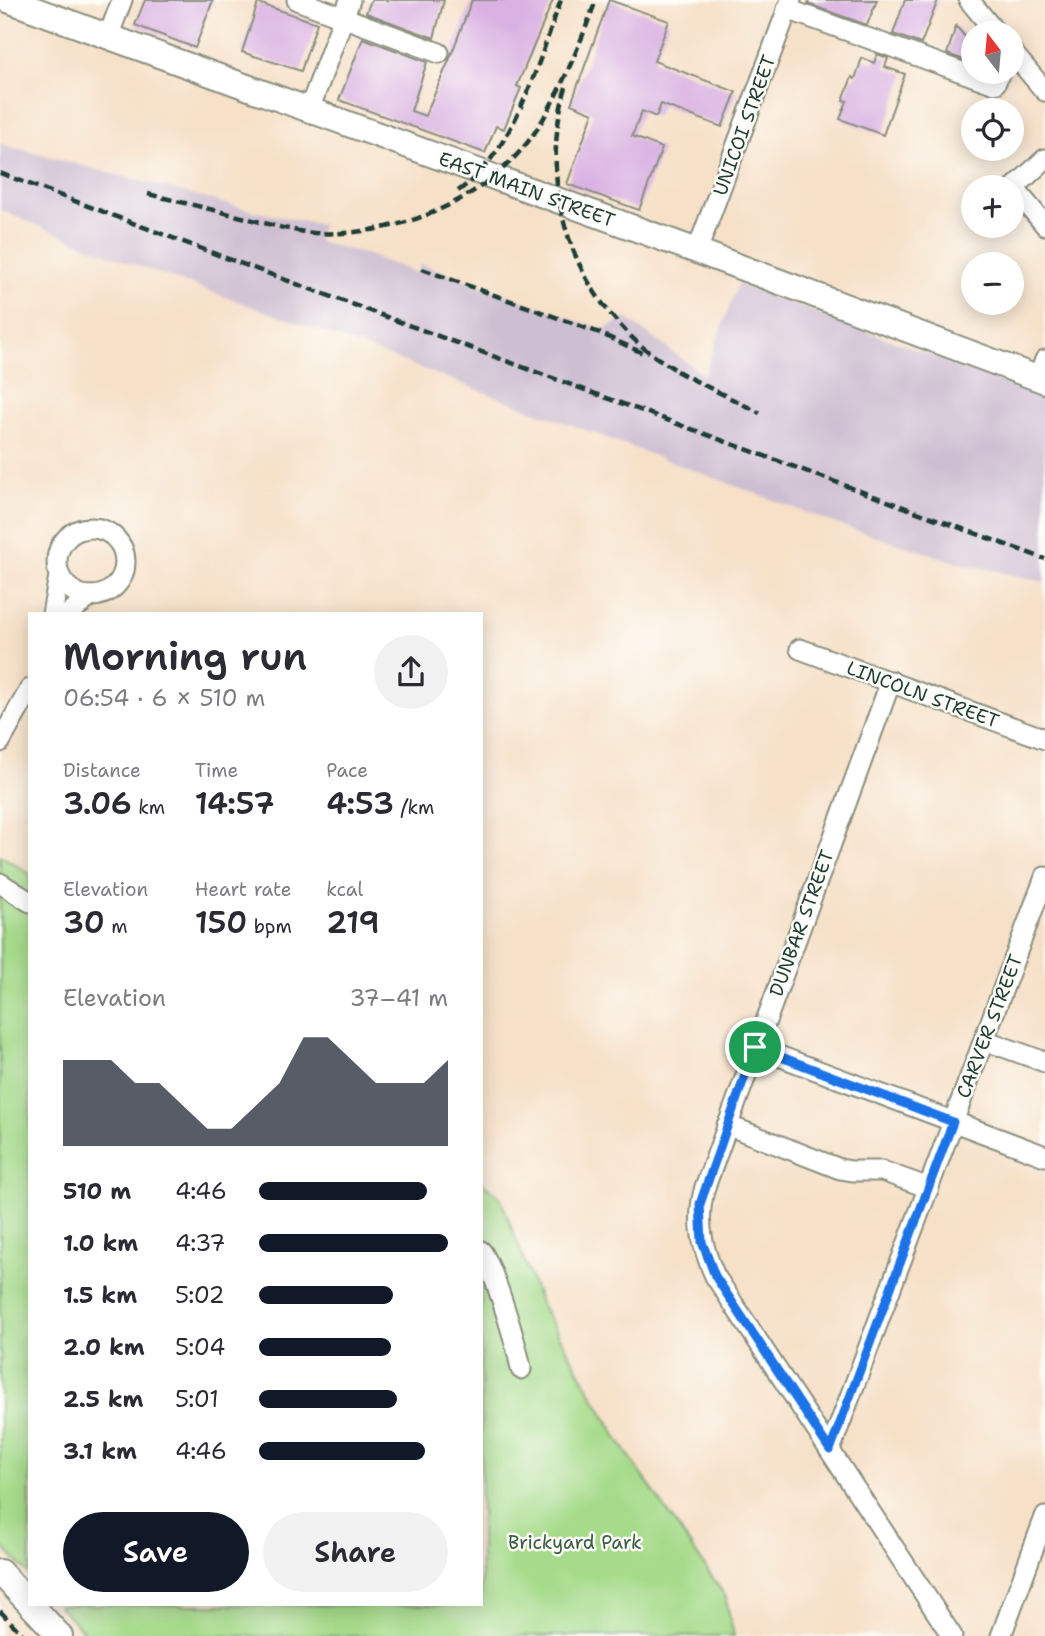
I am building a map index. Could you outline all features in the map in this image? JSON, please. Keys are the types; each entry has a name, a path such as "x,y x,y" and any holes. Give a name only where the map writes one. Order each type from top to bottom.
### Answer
{"main road":[{"name":"EAST MAIN STREET","path":"8,0 697,251 1042,373"},
{"path":"0,1572 28,1602"},
{"path":"32,1606 60,1636"}],"street":[{"path":"108,37 122,0"},
{"path":"297,0 347,9 439,53"},
{"path":"969,0 986,21"},
{"path":"789,5 961,71"},
{"name":"UNICOI STREET","path":"697,251 789,5"},
{"path":"309,110 347,9"},
{"path":"1024,67 1045,91"},
{"path":"1044,161 1016,186 1019,194 1045,225"},
{"path":"71,612 91,596 107,592 123,576 126,565 125,553 112,534 90,527 69,535 57,554 57,565 66,586 75,592 91,596"},
{"path":"52,612 60,576"},
{"name":"LINCOLN STREET","path":"800,649 1045,739"},
{"name":"DUNBAR STREET","path":"891,681 727,1125 700,1204 700,1223 706,1257 715,1276 952,1636"},
{"path":"0,742 28,693"},
{"name":"CARVER STREET","path":"830,1450 1045,877"},
{"path":"0,883 28,901"},
{"path":"984,1040 1045,1062"},
{"path":"755,1047 1045,1156"},
{"path":"727,1125 840,1169 882,1171 929,1188"},
{"path":"483,1255 518,1352 521,1369"},
{"path":"1001,1636 1045,1517"}],"shaded area":[{"path":"0,144 262,213 322,225 317,241 368,255 417,273 421,264 603,330 626,318 704,375 738,284 1045,397 1045,582 956,562 837,524 318,330 127,262 0,210"}],"green space":[{"path":"0,855 28,873 28,1573 0,1544"},
{"name":"Brickyard Park","path":"483,1184 500,1197 540,1302 619,1441 725,1596 734,1636 88,1636 59,1606 483,1606"}],"building":[{"path":"145,0 213,0 195,48 135,25"},
{"path":"371,0 444,0 434,38 366,13"},
{"path":"472,0 553,0 517,86 521,88 504,129 496,126 485,153 339,100 363,38 427,62 411,111 425,116"},
{"path":"609,0 669,21 654,61 736,92 722,127 661,104 656,117 642,111 632,136 662,148 639,210 567,184 593,113 571,104"},
{"path":"809,0 877,0 867,25 808,4"},
{"path":"905,0 938,0 921,44 893,34"},
{"path":"258,3 317,23 301,71 242,52"},
{"path":"956,26 961,32 961,59 947,54"},
{"path":"877,54 888,58 885,67 905,74 883,135 840,119 847,101 843,100 852,77 855,79 862,58 874,63"}],"railway":[{"path":"458,191 478,174 510,130 561,0"},
{"path":"148,194 314,233 347,233 380,228 443,208 473,192 499,172 523,148 558,92 596,0"},
{"path":"566,87 558,123 558,194 566,229 579,263 596,294 618,323 649,352 684,375"},
{"path":"0,173 1045,559"},
{"path":"422,269 597,332 645,354"},
{"path":"676,371 760,413"},
{"path":"0,1611 24,1636"}],"route":[{"path":"755,1047 953,1122 830,1450 715,1276 702,1242 700,1204 755,1047"}]}
